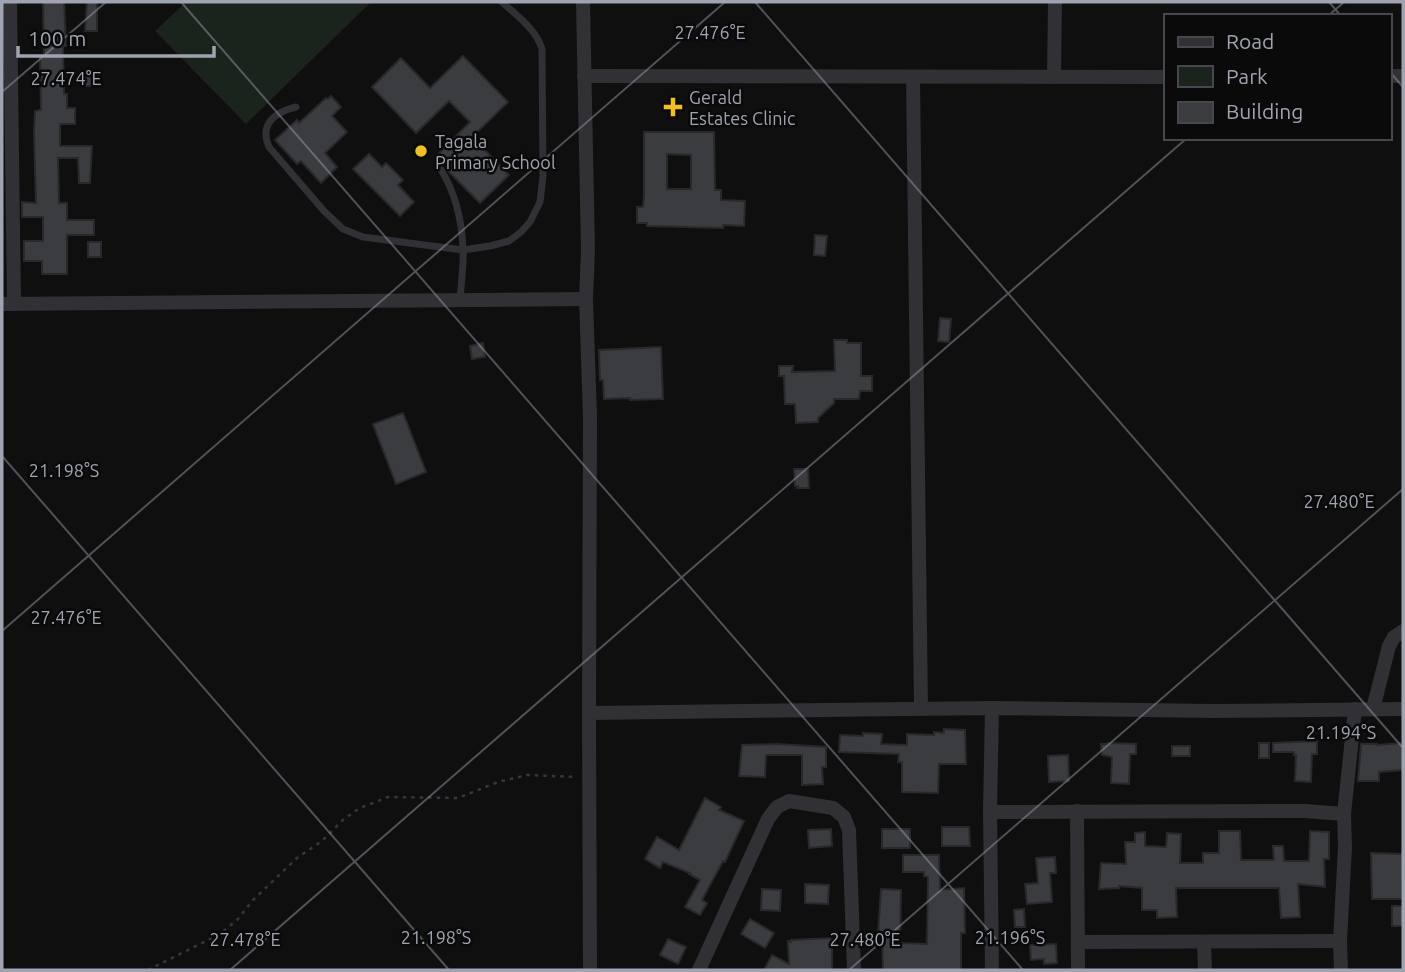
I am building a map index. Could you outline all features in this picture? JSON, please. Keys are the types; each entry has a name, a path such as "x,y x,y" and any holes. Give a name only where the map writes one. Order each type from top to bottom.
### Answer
{"street":[{"path":"10,2 8,304 586,299"},
{"path":"583,2 590,417 590,970"},
{"path":"1054,77 1055,2"},
{"path":"584,76 1164,76"},
{"path":"913,77 921,708"},
{"path":"1373,709 1389,646 1394,637 1403,631"},
{"path":"589,713 921,708 1403,709"},
{"path":"992,708 992,970"},
{"path":"1341,970 1344,814 1355,709"},
{"path":"699,970 768,818 777,807 789,801 833,808 844,817 849,830 854,970"},
{"path":"1077,811 1078,970"},
{"path":"990,812 1305,811 1344,814"},
{"path":"1079,942 1340,941"},
{"path":"1204,942 1205,970"}],"lane":[{"path":"296,107 273,118 265,137 269,147 308,193 343,229 363,237 463,250 509,241 530,222 540,202 543,176 542,49 534,32 502,2"},
{"path":"440,168 456,200 463,250 460,300"}],"path":[{"path":"148,970 220,934 297,858 323,841 344,818 360,808 388,797 458,798 498,782 527,775 589,777"}],"green space":[{"path":"186,2 371,2 246,124 155,31"}],"building":[{"path":"43,2 64,2 64,94 67,94 67,108 75,108 75,124 60,124 60,146 92,146 90,183 79,183 78,158 58,158 59,203 67,203 67,220 94,220 94,235 67,235 67,274 42,274 42,261 24,261 24,241 43,241 43,217 22,217 22,202 36,203 34,133 35,111 41,110"},
{"path":"87,2 97,2 97,31 85,31"},
{"path":"463,56 508,102 472,137 509,175 480,203 449,172 445,164 435,157 470,122 449,101 416,133 372,87 401,58 430,88"},
{"path":"85,71 95,71 95,86 85,86"},
{"path":"331,96 341,107 332,116 347,132 325,153 337,167 321,183 301,161 297,164 275,140 297,120 299,123"},
{"path":"644,132 714,132 715,190 721,190 721,200 745,201 744,226 647,226 647,223 637,223 637,207 643,207","holes":["667,154 691,155 691,189 667,189"]},
{"path":"369,154 382,167 386,163 403,180 398,185 414,202 400,216 353,169"},
{"path":"815,235 827,236 825,256 814,255"},
{"path":"88,242 101,242 101,257 88,257"},
{"path":"940,318 951,319 949,342 938,341"},
{"path":"834,340 861,343 861,376 872,376 872,391 860,391 859,399 834,399 834,403 818,418 818,422 796,423 795,404 785,404 784,376 779,376 779,366 793,366 792,372 835,371"},
{"path":"483,343 485,357 472,359 470,346"},
{"path":"661,347 663,399 604,399 599,350"},
{"path":"403,413 426,472 396,484 373,424"},
{"path":"794,469 808,469 809,488 795,486"},
{"path":"944,729 965,730 966,764 939,764 938,793 902,792 902,762 898,762 899,754 839,752 840,735 882,734 881,744 907,745 907,734 934,735 934,732 944,733"},
{"path":"1317,741 1317,754 1312,754 1311,782 1295,781 1296,755 1294,752 1273,752 1273,743"},
{"path":"1259,743 1269,743 1269,758 1259,758"},
{"path":"1403,743 1403,770 1379,772 1379,781 1358,781 1361,744"},
{"path":"1101,744 1136,744 1136,754 1130,754 1129,784 1111,783 1112,757 1102,755"},
{"path":"742,745 826,747 826,767 822,767 823,784 802,785 802,755 766,755 765,777 739,776"},
{"path":"1172,746 1190,746 1190,756 1172,756"},
{"path":"1068,755 1069,781 1049,782 1048,756"},
{"path":"705,798 721,807 719,810 744,821 725,862 723,861 702,900 707,903 700,915 685,907 700,880 663,862 660,868 645,859 657,837 679,850"},
{"path":"942,827 969,827 970,846 942,846"},
{"path":"831,829 832,846 809,848 808,830"},
{"path":"882,829 910,829 910,848 882,848"},
{"path":"1219,831 1240,831 1241,860 1274,860 1273,846 1283,846 1284,861 1309,861 1310,831 1329,832 1329,859 1324,859 1325,887 1298,884 1300,917 1281,918 1279,888 1176,888 1177,917 1157,918 1157,910 1142,910 1142,888 1119,886 1099,889 1101,863 1126,864 1125,842 1135,842 1135,833 1145,832 1145,846 1166,847 1167,833 1181,834 1180,863 1203,863 1203,853 1219,853"},
{"path":"1371,853 1403,854 1402,899 1372,899"},
{"path":"903,855 939,855 940,890 964,888 965,933 961,933 961,970 883,970 882,934 878,934 881,889 901,890 900,943 927,944 928,877 924,876 924,872 903,872"},
{"path":"1055,857 1056,873 1050,873 1052,902 1027,904 1025,884 1038,883 1036,858"},
{"path":"805,884 829,885 828,904 805,903"},
{"path":"762,889 781,890 780,911 761,910"},
{"path":"1392,906 1403,906 1403,926 1392,926"},
{"path":"1024,909 1025,927 1015,927 1014,910"},
{"path":"750,919 774,933 765,948 741,934"},
{"path":"832,938 832,970 764,970 772,955 789,964 788,941"},
{"path":"668,939 686,947 678,964 660,955"},
{"path":"1056,944 1057,963 1044,964 1044,959 1031,960 1030,945"}],"place":[{"name":"Gerald Estates Clinic","path":"673,107"},
{"name":"Tagala Primary School","path":"421,151"}]}
